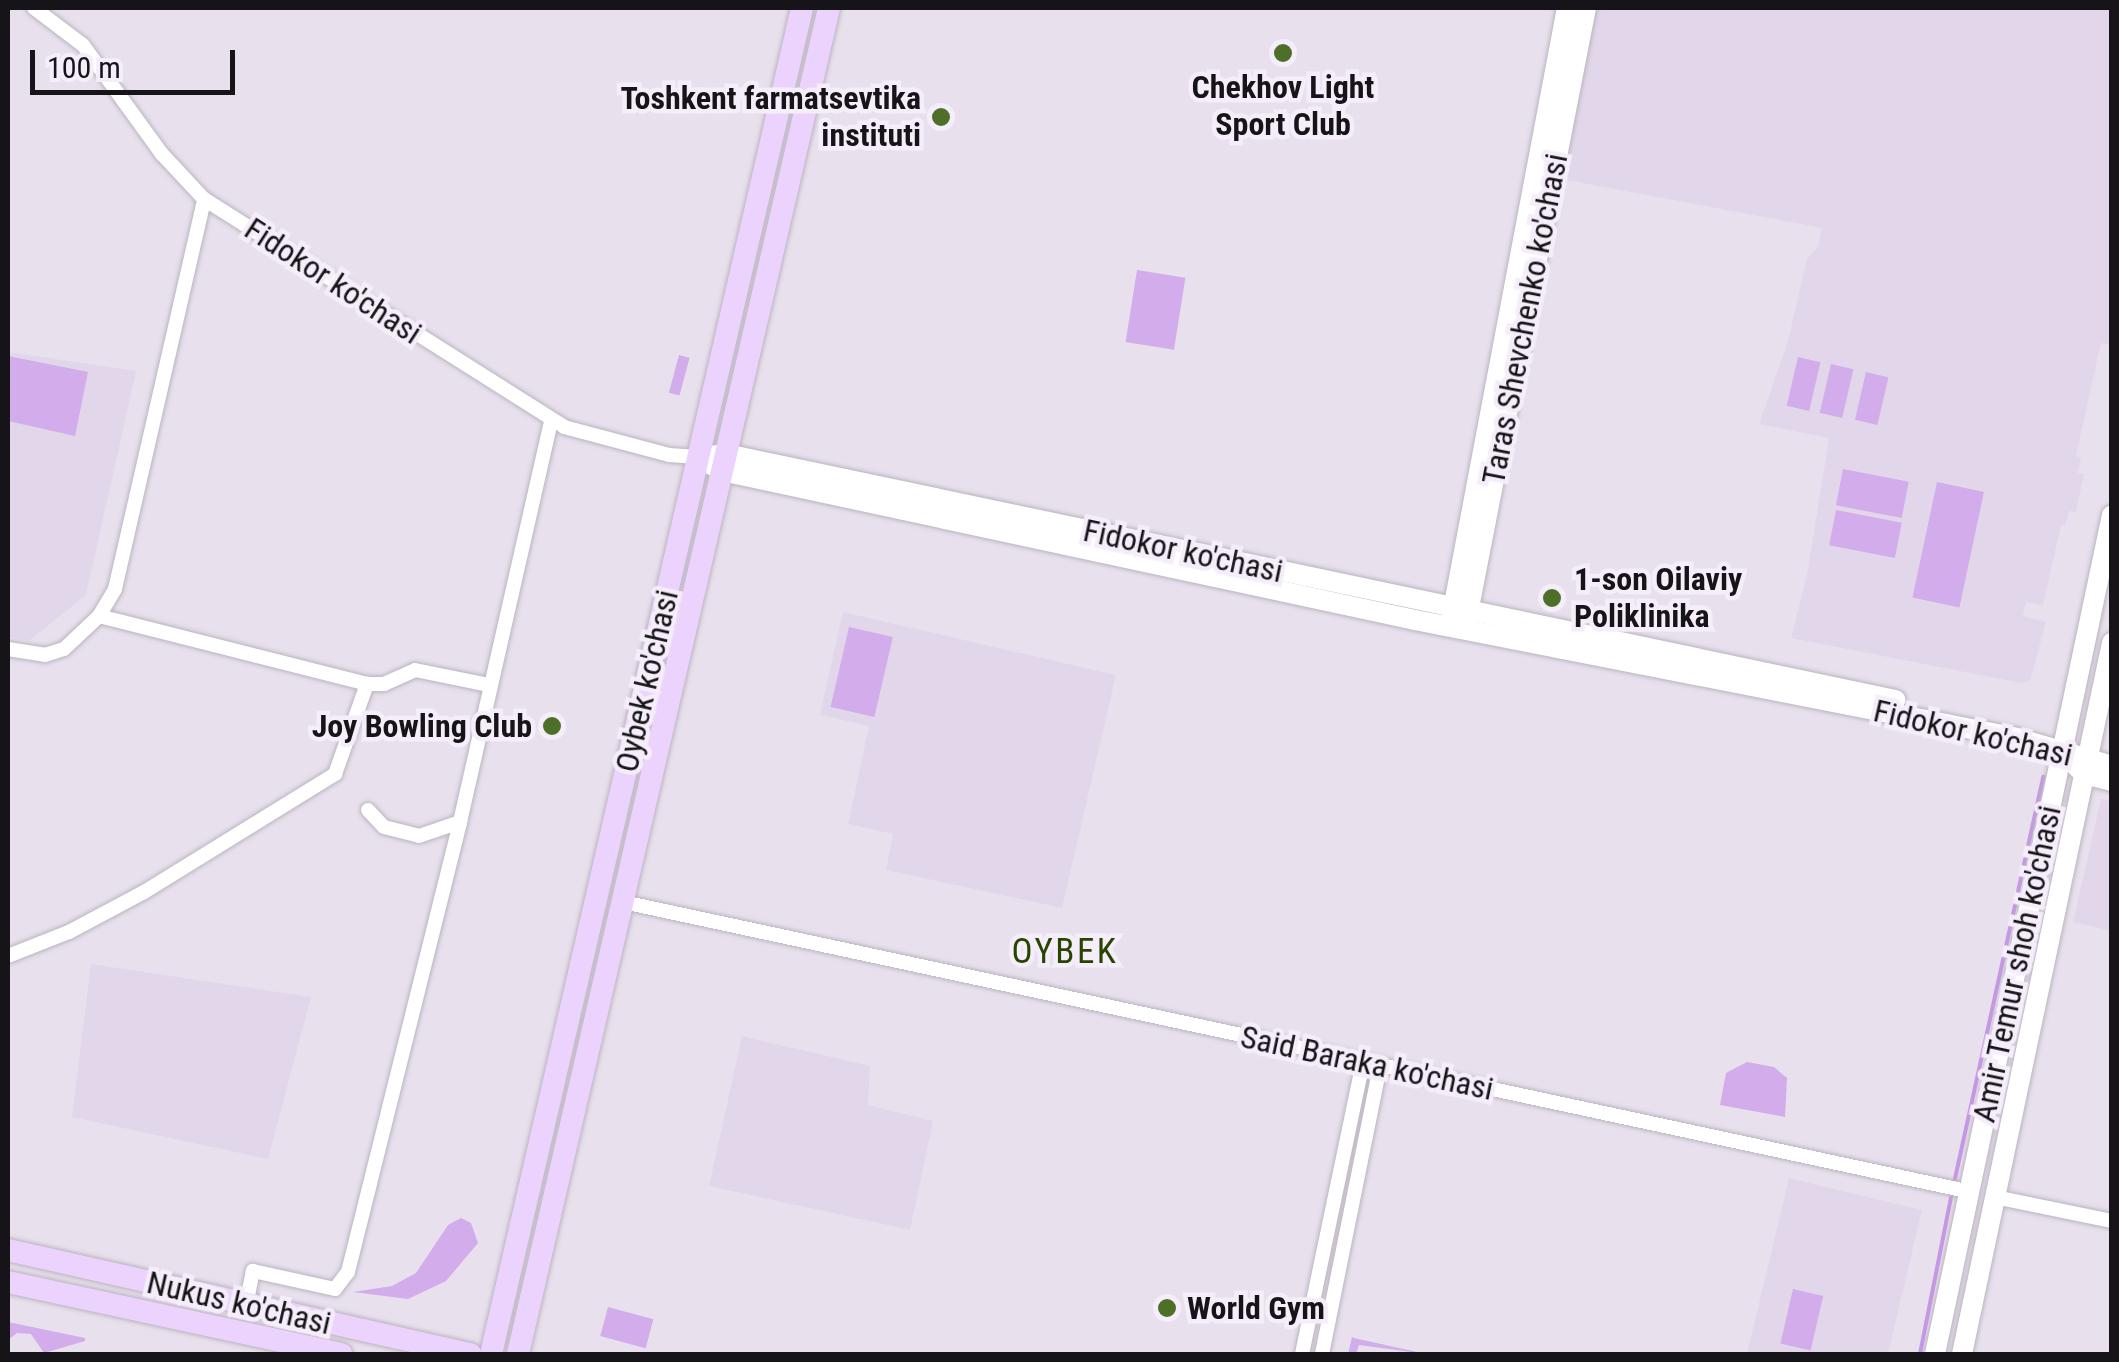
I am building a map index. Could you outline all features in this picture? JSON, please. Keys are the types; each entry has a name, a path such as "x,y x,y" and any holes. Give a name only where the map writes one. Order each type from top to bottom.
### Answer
{"main road":[{"name":"Oybek ko'chasi","path":"491,1354 802,8"},
{"name":"Oybek ko'chasi","path":"518,1354 829,8"},
{"name":"Taras Shevchenko ko'chasi","path":"1459,618 1567,8"},
{"name":"Taras Shevchenko ko'chasi","path":"1459,618 1586,8"},
{"name":"Fidokor ko'chasi","path":"698,458 2063,744 2085,767"},
{"name":"Amir Temur shoh ko'chasi","path":"1935,1354 2112,515"},
{"name":"Amir Temur shoh ko'chasi","path":"1962,1354 2112,643"},
{"path":"2085,767 2112,766"},
{"path":"2085,767 2112,781"},
{"name":"Said Baraka ko'chasi","path":"1970,1192 1994,1197"},
{"name":"Nukus ko'chasi","path":"8,1250 470,1354"},
{"name":"Nukus ko'chasi","path":"8,1282 341,1354"}],"street":[{"name":"Fidokor ko'chasi","path":"34,8 83,45 162,154 204,199 551,420 670,456 698,458"},
{"path":"8,650 55,653 72,644 99,616 124,562 204,199"},
{"path":"246,1306 253,1271 335,1289 348,1272 460,822 551,420"},
{"path":"99,616 367,684 384,684 415,670 489,685"},
{"path":"8,956 69,932 144,892 335,774 367,684"},
{"path":"368,810 384,827 419,836 460,822"},
{"name":"Said Baraka ko'chasi","path":"623,902 1970,1192"},
{"path":"1302,1354 1363,1062"},
{"path":"1322,1354 1380,1066"},
{"name":"Said Baraka ko'chasi","path":"1994,1197 2112,1222"}],"shaded area":[{"path":"1594,8 2111,8 2111,345 2101,343 2076,456 2081,458 2078,473 2084,474 2076,512 2069,511 2065,525 2061,525 2043,605 2026,602 2023,616 2046,622 2030,681 2021,683 1791,638 1807,575 1829,438 1759,424 1788,341 1807,259 1818,247 1822,228 1561,179"},
{"path":"1137,270 1185,278 1174,350 1126,342"},
{"path":"8,352 136,371 86,595 29,641 8,636"},
{"path":"679,355 690,358 680,396 669,393"},
{"path":"8,356 88,372 75,436 8,421"},
{"path":"1798,357 1820,362 1809,411 1787,406"},
{"path":"1831,364 1853,369 1842,418 1820,413"},
{"path":"1866,372 1888,377 1877,425 1855,420"},
{"path":"1843,469 1909,482 1902,518 1836,505"},
{"path":"1937,482 1984,492 1959,607 1912,597"},
{"path":"1836,510 1902,523 1895,558 1829,545"},
{"path":"843,612 1116,675 1062,908 886,870 893,834 848,824 869,726 820,715"},
{"path":"849,627 893,637 874,717 831,707"},
{"path":"2101,799 2111,801 2111,931 2073,922"},
{"path":"91,964 311,997 268,1159 72,1117"},
{"path":"742,1036 870,1066 868,1105 933,1121 910,1230 709,1186"},
{"path":"1747,1062 1774,1067 1787,1078 1785,1117 1720,1105 1726,1073"},
{"path":"1789,1178 1922,1210 1888,1354 1747,1354"},
{"path":"461,1218 471,1223 478,1243 446,1281 408,1299 353,1292 392,1286 416,1273 448,1225"},
{"path":"1793,1289 1823,1296 1811,1351 1780,1344"},
{"path":"608,1307 653,1319 646,1348 600,1336"},
{"path":"8,1322 85,1341 44,1353 31,1334 17,1333 8,1340"},
{"path":"1352,1337 1426,1354 1359,1345 1356,1354 1348,1354"}],"waterway":[{"path":"1954,1183 2043,777"},
{"path":"1920,1354 1952,1192"}],"place":[{"name":"Chekhov Light Sport Club","path":"1283,53"},
{"name":"Toshkent farmatsevtika instituti","path":"941,117"},
{"name":"1-son Oilaviy Poliklinika","path":"1552,598"},
{"name":"Joy Bowling Club","path":"552,726"},
{"name":"World Gym","path":"1167,1308"}],"district":[{"name":"OYBEK","path":"1065,952"}]}
